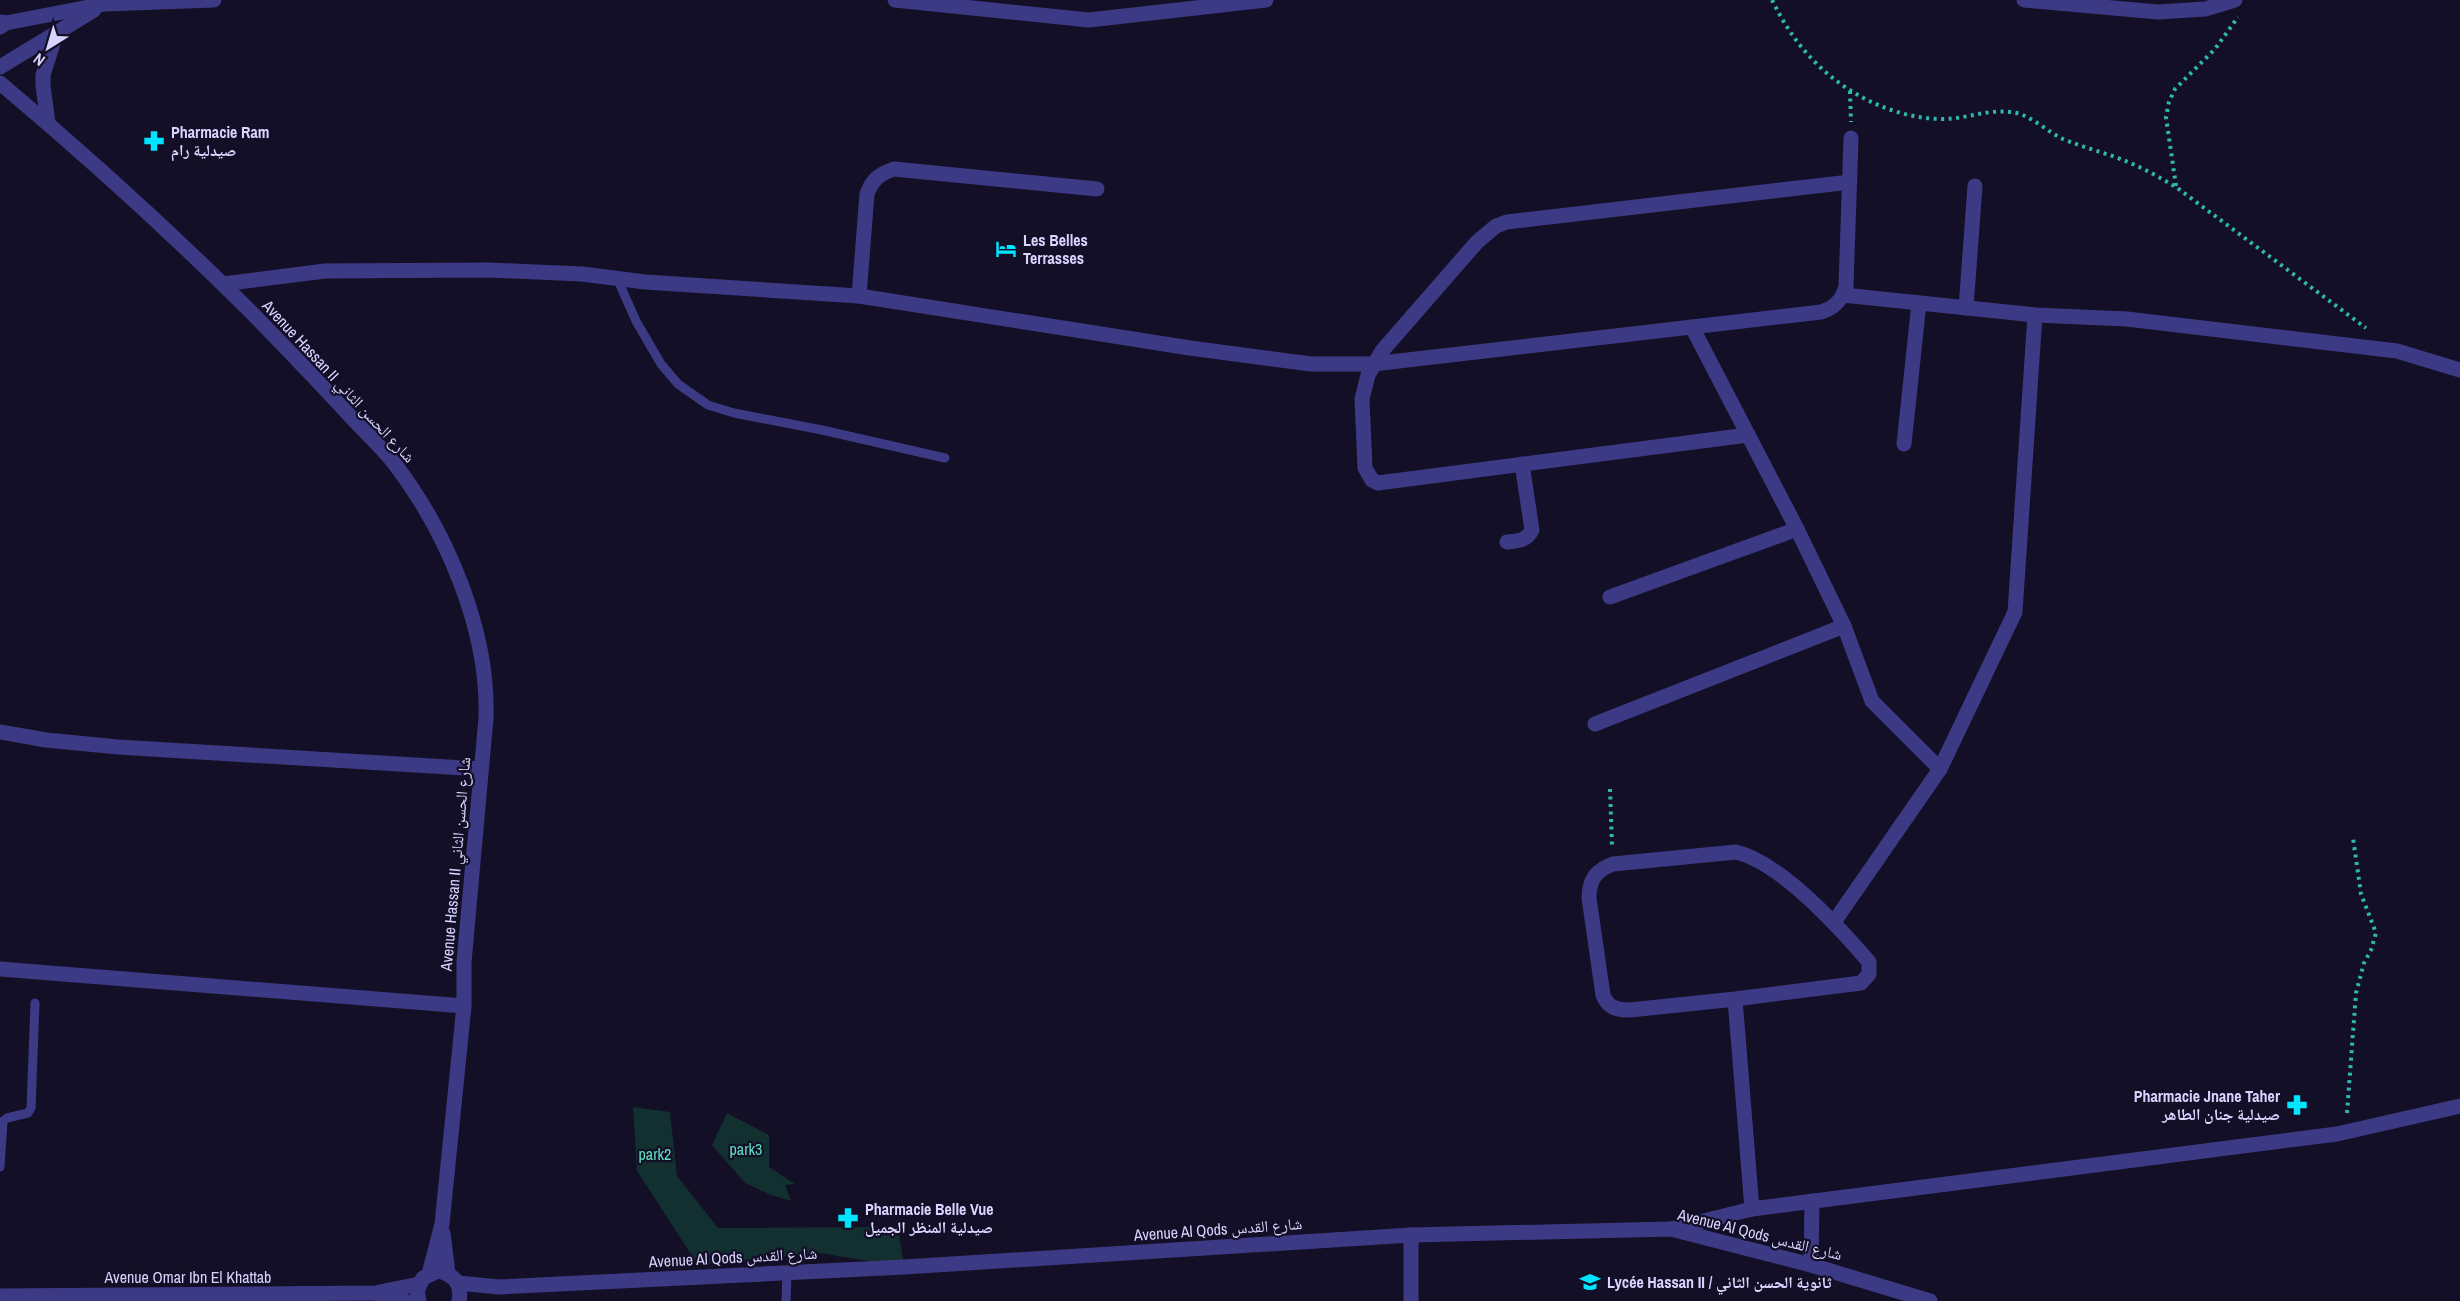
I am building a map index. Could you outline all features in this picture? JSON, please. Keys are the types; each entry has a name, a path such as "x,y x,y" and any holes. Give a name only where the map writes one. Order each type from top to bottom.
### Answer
{"street":[{"path":"2,24 105,4 214,0"},
{"path":"895,0 1089,20 1266,0"},
{"path":"2024,0 2158,12 2237,8"},
{"path":"0,67 105,4"},
{"path":"48,123 43,75 56,34"},
{"name":"Avenue Hassan II شارع الحسن الثاني","path":"0,83 48,123 223,284 307,369 393,463 437,532 452,561 480,641 487,694 464,962 464,1006 442,1224 424,1279 417,1291 419,1301"},
{"path":"223,284 326,271 393,269 489,270 617,278 859,296 1201,350 1311,364 1373,364 1821,312 1830,309 1843,295 1846,286 1851,138"},
{"path":"859,296 867,194 872,182 883,172 894,169 1097,189"},
{"path":"1748,435 1385,484 1372,480 1365,468 1362,399 1373,364 1382,351 1477,242 1496,226 1507,222 1850,182"},
{"path":"1966,308 1975,186"},
{"path":"1843,295 2034,315 2127,320 2397,351 2460,370"},
{"path":"1904,444 1919,303"},
{"path":"1834,922 1940,769 2015,612 2034,315"},
{"path":"1692,327 1797,529 1844,626 1872,701 1940,769"},
{"path":"1507,542 1522,540 1532,530 1522,464"},
{"path":"1610,597 1797,529"},
{"path":"1595,724 1844,626"},
{"path":"0,732 46,740 118,747 482,769"},
{"path":"1736,852 1752,856 1773,870 1834,922 1869,962 1869,974 1861,983 1735,999 1630,1010 1618,1009 1608,1004 1603,995 1589,888 1597,872 1613,864 1736,852"},
{"path":"0,969 464,1006"},
{"path":"1735,999 1752,1209"},
{"path":"1671,1229 1752,1209 2345,1132 2460,1106"},
{"path":"1811,1265 1812,1201"},
{"name":"Avenue Hassan II شارع الحسن الثاني","path":"442,1224 453,1278 460,1292 460,1301"},
{"name":"Avenue Al Qods شارع القدس","path":"424,1279 438,1271 453,1278 499,1287 787,1273 1411,1235 1671,1229 1811,1265 1930,1301"},
{"path":"1411,1235 1411,1301"},
{"name":"Avenue Omar Ibn El Khattab","path":"0,1296 214,1298 375,1293 424,1279"},
{"name":"Avenue Al Qods شارع القدس","path":"460,1301 499,1287"},
{"name":"Avenue Omar Ibn El Khattab","path":"375,1293 405,1301"}],"lane":[{"path":"617,278 636,321 661,364 678,384 708,405 734,413 945,458"},
{"path":"0,1167 3,1121 28,1113 31,1108 35,1004"},
{"path":"786,1301 787,1273"}],"path":[{"path":"1772,0 1786,26 1804,51 1825,72 1850,90 1895,112 1920,118 1946,119 1992,111 2013,112 2033,120 2063,138 2129,162 2176,187 2368,330"},
{"path":"2176,187 2166,117 2169,102 2175,89 2215,49 2237,8"},
{"path":"1850,90 1851,138"},
{"path":"1610,789 1613,864"},
{"path":"2345,1132 2356,993 2364,963 2376,933 2361,894 2353,838"}],"green space":[{"name":"park2","path":"633,1107 670,1112 677,1176 718,1228 898,1227 904,1267 820,1253 698,1265 637,1171"},
{"name":"park3","path":"727,1113 769,1135 769,1167 795,1184 785,1185 791,1201 745,1183 712,1145"}],"place":[{"name":"Pharmacie Ram صيدلية رام","path":"154,141"},
{"name":"Les Belles Terrasses","path":"1006,249"},
{"name":"Pharmacie Jnane Taher صيدلية جنان الطاهر","path":"2297,1105"},
{"name":"Pharmacie Belle Vue صيدلية المنظر الجميل","path":"848,1218"},
{"name":"Lycée Hassan II / ثانوية الحسن الثاني","path":"1590,1282"}]}
